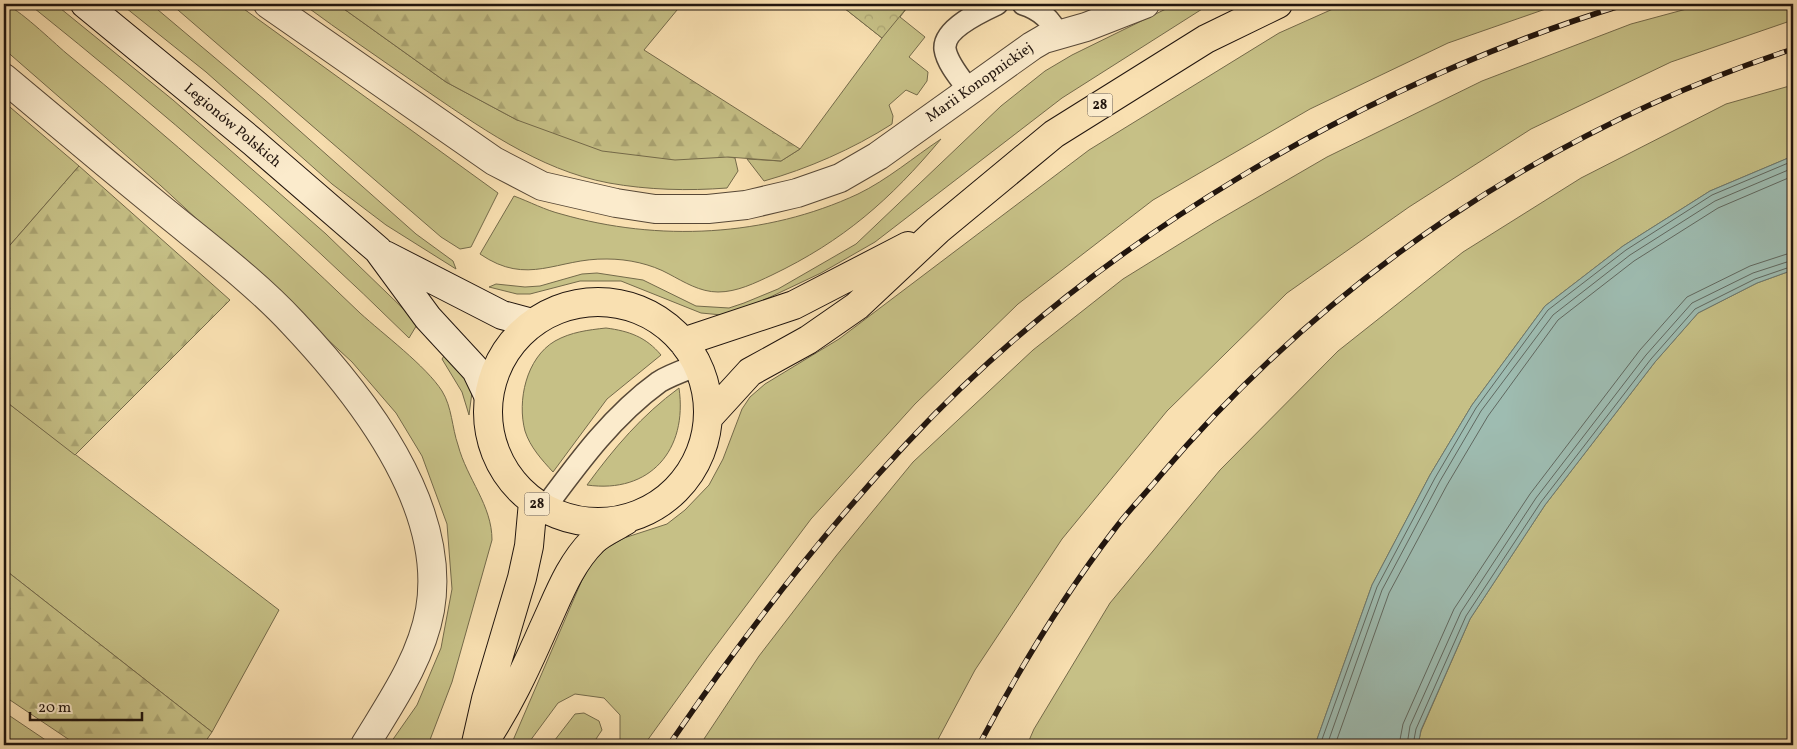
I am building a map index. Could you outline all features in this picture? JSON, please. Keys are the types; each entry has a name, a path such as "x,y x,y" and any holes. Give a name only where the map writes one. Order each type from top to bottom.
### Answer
{"main road":[{"name":"28","path":"708,418 750,372 808,340 857,306 938,230 1054,134 1206,39 1278,4"},
{"name":"28","path":"683,342 794,304 938,230"},
{"name":"28","path":"482,745 495,726 521,677 578,558 594,540 630,518 660,503 685,480 702,450 708,418 706,391 698,365 683,342 658,320 628,306 595,302 562,308 532,323 512,344 496,367 488,395 488,425 496,455 511,481 538,505 564,518 586,522 608,522 630,518"},
{"name":"28","path":"476,745 486,699 522,578 538,505"}],"street":[{"name":"Legionów Polskich","path":"85,4 253,142 378,250 428,318 476,370 488,395"},
{"name":"Marii Konopnickiej","path":"268,4 494,161 542,186 616,203 655,209 708,209 746,205 825,184 852,172 878,156 1026,49 1044,39 1058,36 1145,4"},
{"path":"4,78 246,279 293,323 373,421 413,495 425,530 432,585 430,609 422,642 406,676 365,745"},
{"name":"Legionów Polskich","path":"378,250 502,315 532,323"}],"lane":[{"path":"969,90 949,60 945,46 950,34 958,27 997,4"},
{"path":"1022,4 1044,16 1055,29 1058,36"},
{"path":"538,505 622,413 661,381 698,365"}],"green space":[{"path":"4,4 26,18 216,180 360,313 426,371 442,391 448,404 462,457 488,515 492,540 452,682 428,745 389,745 417,705 441,648 452,589 447,524 422,456 396,413 352,362 160,185 4,49"},
{"path":"29,4 55,4 173,100 326,234 418,323 409,338 223,166"},
{"path":"121,4 151,4 265,100 416,234 453,261 456,269 386,225 332,184 206,72"},
{"path":"171,4 237,4 498,193 471,247 460,249 441,237"},
{"path":"303,4 337,4 446,82 517,120 735,158 738,171 727,188 683,190 609,183 583,177 558,168 533,157 486,130"},
{"path":"337,4 682,4 644,50 800,149 781,161 728,157 675,160 602,151 517,120 446,82"},
{"path":"839,4 910,4 900,17 925,37 909,57 928,72 927,81 917,95 906,90 889,105 893,116 892,124 862,142 830,157 797,171 764,181 747,159 781,161 800,149 882,38"},
{"path":"839,4 910,4 882,38"},
{"path":"1176,4 1210,4 1062,98 875,242 821,273 745,309 722,315 701,313 621,281 580,281 530,294 517,294 489,287 496,284 525,287 540,286 582,274 597,273 643,280 696,306 729,308 778,289 856,244 1001,106 1045,71 1072,55"},
{"path":"1344,4 1560,4 1448,43 1310,109 1153,200 1018,304 915,404 811,519 644,745 618,745 620,743 620,715 604,698 575,694 558,703 527,745 511,745 582,580 593,561 607,548 624,538 667,524 685,510 709,485 723,459 742,409 750,397 765,384 839,339 1089,150 1279,33"},
{"path":"1705,4 1793,4 1793,20 1671,62 1531,129 1409,207 1287,293 1167,411 1062,539 975,670 935,745 700,745 759,656 836,556 913,462 1033,350 1123,279 1215,222 1327,157 1482,81 1631,24"},
{"path":"1793,85 1793,156 1710,191 1623,246 1545,306 1472,405 1430,475 1372,585 1315,745 1027,745 1034,729 1110,603 1220,470 1338,351 1463,252 1581,178 1726,104"},
{"path":"4,102 79,166 4,252"},
{"path":"941,139 884,200 843,233 798,262 759,281 732,290 711,292 692,286 655,267 623,260 589,260 528,270 513,269 497,264 480,254 514,196 561,214 635,229 711,231 749,227 823,208 858,194 890,175"},
{"path":"79,166 230,300 75,455 4,400 4,252"},
{"path":"1793,270 1793,745 1418,745 1421,731 1470,619 1545,505 1655,362 1698,313 1757,283"},
{"path":"606,328 622,331 643,339 661,355 607,399 553,472 533,448 525,431 522,407 526,381 537,358 555,341 573,333"},
{"path":"450,347 472,392 469,415 462,392 442,359"},
{"path":"679,388 680,410 677,431 670,448 660,463 646,475 629,482 609,486 587,485 629,433 653,409"},
{"path":"4,400 279,610 212,732 4,569"},
{"path":"4,569 212,732 203,745 77,745 4,696"},
{"path":"4,712 53,745 4,745"},
{"path":"584,713 599,721 602,730 592,745 551,745 575,714"}],"water":[{"path":"1793,156 1793,270 1757,283 1698,313 1655,362 1545,505 1470,619 1421,730 1418,745 1315,745 1372,585 1430,475 1472,405 1545,306 1623,246 1710,191"}],"railway":[{"path":"669,745 724,666 782,590 874,479 981,369 1062,300 1148,236 1239,178 1333,125 1430,78 1528,38 1626,4"},
{"path":"979,745 1042,635 1076,582 1119,523 1225,404 1295,337 1369,275 1447,219 1529,167 1614,122 1702,82 1793,49"}]}
